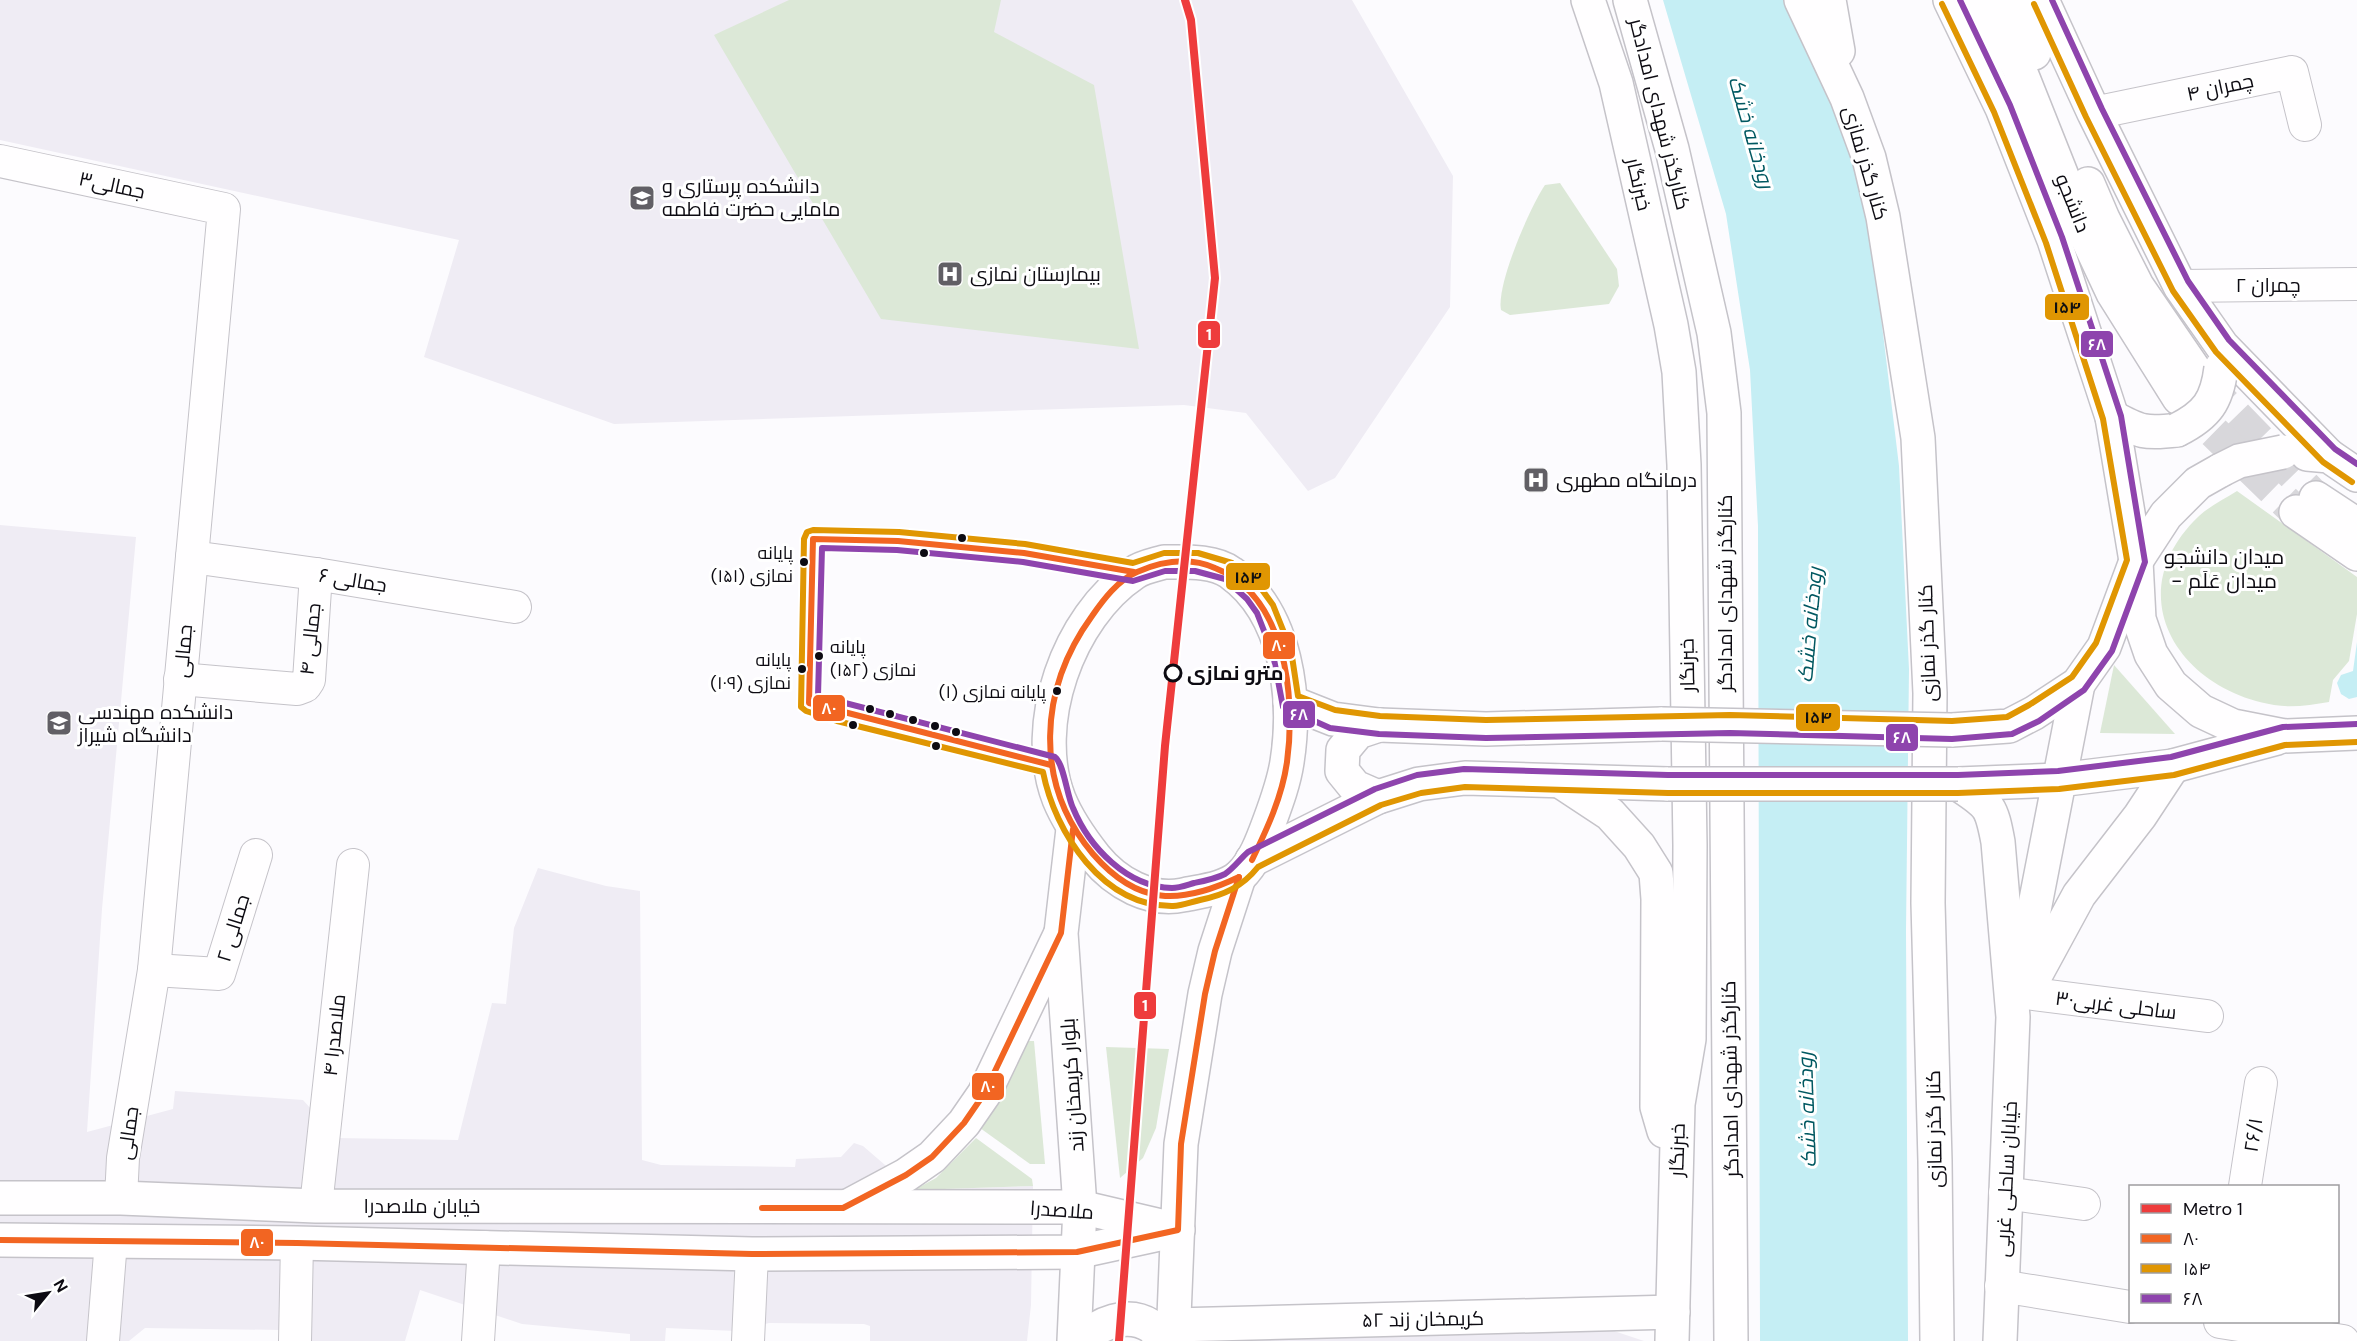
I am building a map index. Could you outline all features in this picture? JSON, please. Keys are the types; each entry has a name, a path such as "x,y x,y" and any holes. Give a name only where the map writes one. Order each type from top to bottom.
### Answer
{"main road":[{"name":"خبرنگار","path":"1588,0 1616,83 1671,325 1679,372 1684,477 1690,845 1689,1039 1678,1104 1673,1327"},
{"name":"کنارگذر شهدای امدادگر","path":"1629,0 1672,149 1714,333 1724,413 1725,800 1730,1066 1731,1341"},
{"name":"کنار گذر نمازی","path":"1801,0 1847,98 1869,158 1883,218 1918,438 1930,693 1928,903 1937,1341"},
{"path":"1829,0 1847,98"},
{"path":"1950,0 2002,108 2049,229 2112,417 2136,561 2139,619 2151,654 2171,685 2201,711 2233,726 2284,736"},
{"name":"دانشجو","path":"1983,0 2019,68 2083,229 2113,293 2200,384"},
{"name":"دانشجو","path":"2010,0 2040,65 2103,219 2132,277 2200,384"},
{"path":"2042,0 2094,113 2180,286 2200,384 2329,456 2357,475"},
{"path":"2112,417 2138,431 2156,432 2200,384"},
{"path":"1290,702 1333,719 1379,725 1486,729 1662,724 1952,730 2008,726 2034,713 2078,684 2104,647 2136,561 2166,515 2198,483 2239,461 2283,452 2329,456"},
{"path":"2357,525 2306,505 2357,554"},
{"path":"1081,1341 1104,1324 1126,1318 1151,1326 1170,1336 1178,1230 1181,1144 1205,994 1215,951 1246,868 1264,837 1280,792 1287,762 1290,702 1282,652 1265,609 1254,593 1229,571 1196,561 1164,562 1134,572 1107,597 1078,633 1063,666 1056,690 1050,731 1051,765 1058,797 1073,829 1108,872 1139,891 1172,897 1218,888 1246,868 1378,797 1419,784 1465,778 1668,784 1958,784 2059,780 2173,766 2284,736 2357,733"},
{"path":"2019,1005 2078,684"},
{"path":"1378,797 1355,787 1342,771 1343,750 1358,732 1379,725"},
{"path":"2019,1005 2079,894 2140,816 2173,766"},
{"path":"1560,781 1610,814 1639,846 1656,873 1658,899 1657,1107 1676,1168"},
{"path":"1958,784 1986,803 1994,818 2019,1005"},
{"name":"بلوار کریمخان زند","path":"1073,829 1061,933 1080,1207 1074,1341"},
{"path":"843,1208 882,1189 932,1157 964,1123 984,1094 1061,933"},
{"name":"خیابان ساحلی غربی","path":"2000,1341 2005,1194 2019,1005"},
{"path":"1689,1039 1696,1110 1695,1341"},
{"name":"خیابان ملاصدرا","path":"0,1198 121,1198 316,1206 843,1208"},
{"name":"ملاصدرا","path":"843,1208 1080,1207 1178,1230"},
{"name":"ملاصدرا","path":"865,1252 1077,1252 1178,1230"},
{"name":"خیابان ملاصدرا","path":"0,1240 297,1243 752,1254 865,1252"},
{"name":"کریمخان زند ۵۲","path":"1170,1336 1673,1327"}],"street":[{"name":"۴ چمران","path":"2094,113 2292,72 2305,125"},
{"name":"جمالی۳","path":"0,161 224,209"},
{"name":"جمالی","path":"121,1198 123,1158 154,970 224,209"},
{"name":"۲ چمران","path":"2180,286 2357,284"},
{"name":"۶ جمالی","path":"192,556 514,607"},
{"name":"۴ جمالی","path":"180,679 297,689 305,686 309,680 316,574"},
{"name":"۲ جمالی","path":"154,970 219,974 256,855"},
{"name":"۴ ملاصدرا","path":"316,1206 352,865"},
{"name":"ساحلی غربی۳۰","path":"2019,1005 2207,1017"},
{"name":"۲۶/۱","path":"2245,1185 2260,1083"},
{"path":"2005,1194 2084,1204"},
{"path":"103,1341 111,1241"},
{"path":"295,1341 297,1243"},
{"path":"478,1341 484,1247"},
{"path":"748,1341 752,1254"},
{"path":"2001,1286 2129,1307"},
{"path":"2229,1323 2343,1341"}],"shaded area":[{"name":"بیمارستان نمازی","path":"0,0 1352,0 1453,176 1450,307 1335,478 1308,491 1246,413 1184,405 614,424 424,357 459,240 0,140"},
{"path":"0,525 136,537 102,909 87,1132 173,1109 175,1091 303,1100 337,1138 458,1140 492,1003 506,1004 514,928 538,868 606,886 640,891 642,1160 661,1165 795,1167 796,1159 841,1157 854,1143 863,1146 914,1190 1033,1186 1031,1305 1027,1341 870,1341 870,1326 864,1324 769,1323 735,1331 666,1328 665,1341 630,1341 630,1334 522,1324 420,1290 405,1341 283,1341 281,1330 145,1328 129,1341 0,1341"},
{"path":"1592,1328 1614,1331 1644,1341 1225,1341 1225,1330"}],"green space":[{"path":"789,0 1001,0 994,32 1094,85 1139,349 881,319 714,35"},
{"path":"1560,183 1617,269 1619,286 1609,304 1510,315 1501,310 1501,298 1516,246 1531,210 1545,185"},
{"path":"2237,491 2357,577 2357,614 2349,661 2333,680 2329,702 2281,706 2240,695 2210,680 2186,658 2170,633 2162,605 2163,576 2175,546 2199,516"},
{"path":"2114,665 2175,734 2100,733"},
{"path":"1026,1041 1034,1041 1045,1164 1030,1164 980,1128"},
{"path":"1106,1047 1169,1049 1156,1128 1143,1158 1120,1178"},
{"path":"976,1138 1032,1179 1033,1186 914,1190 936,1178"}],"water":[{"name":"رودخانه خشک","path":"1663,0 1783,0 1804,39 1858,157 1878,292 1899,466 1909,669 1906,931 1908,1341 1760,1341 1758,526 1750,370 1726,214"},
{"path":"2357,642 2357,697 2349,699 2341,694 2337,683 2341,675 2353,671"}],"tunnel":[{"path":"2202,381 2316,498"},
{"path":"2179,398 2296,512"}],"metro line":[{"name":"1","path":"1119,1341 1165,746 1215,278 1191,20 1185,0"}],"transit line":[{"name":"۶۸","path":"1960,0 2010,105 2062,237 2121,416 2145,562 2112,651 2084,690 2039,721 2012,734 1952,739 1730,733 1486,738 1379,734 1330,728 1283,707 1273,654 1257,613 1247,599 1225,579 1195,571 1165,571 1133,581 1023,562 897,550 822,548 818,696 1055,757 1061,766 1071,803 1080,823 1099,850 1125,873 1140,881 1172,888 1210,880 1225,874 1248,852 1375,789 1417,775 1464,769 1668,775 1958,775 2058,771 2171,757 2283,727 2357,724"},
{"name":"۶۸","path":"2052,0 2102,109 2188,281 2229,340 2335,449 2357,464"},
{"name":"۱۵۴","path":"1942,4 1994,112 2046,243 2103,419 2127,560 2096,643 2072,677 2029,705 2007,717 1952,721 1730,715 1486,720 1380,716 1335,710 1298,696 1291,650 1273,605 1260,587 1232,563 1198,553 1164,553 1133,563 1025,544 899,532 813,530 807,532 804,539 801,707 806,711 837,721 1043,772 1059,819 1086,862 1104,880 1125,894 1148,903 1173,906 1225,893 1246,880 1258,867 1381,805 1421,793 1465,787 1668,793 1958,793 2059,789 2174,775 2285,745 2357,742"},
{"name":"۱۵۴","path":"2034,4 2086,117 2173,291 2216,352 2323,462 2352,482"},
{"name":"۸۰","path":"1051,765 809,703 813,539 898,541 1024,553 1134,572"},
{"name":"۸۰","path":"1239,877 1198,893 1179,896 1143,892 1110,871 1093,854 1074,826 1060,797 1052,767 1050,736 1053,705 1061,674 1074,644 1106,597 1124,580 1147,568 1166,563 1196,562 1215,568 1239,582 1257,601 1271,624 1281,651 1290,708 1287,762 1278,800 1252,860"},
{"name":"۸۰","path":"762,1208 843,1208 906,1175 932,1157 964,1123 984,1094 1061,933 1073,829"},
{"name":"۸۰","path":"0,1240 297,1243 752,1254 1077,1252 1178,1230 1181,1144 1205,994 1215,951 1239,877"}],"place":[{"name":"دانشکده پرستاری و مامایی حضرت فاطمه","path":"642,198"},
{"name":"بیمارستان نمازی","path":"950,274"},
{"name":"درمانگاه مطهری","path":"1536,480"},
{"name":"پایانه نمازی (۱۵۱)","path":"804,562"},
{"name":"پایانه نمازی (۱۵۲)","path":"819,656"},
{"name":"پایانه نمازی (۱۰۹)","path":"802,669"},
{"name":"مترو نمازی","path":"1173,673"},
{"name":"پایانه نمازی (۱)","path":"1057,691"},
{"name":"دانشکده مهندسی دانشگاه شیراز","path":"59,723"}],"district":[{"name":"میدان دانشجو - میدان عَلَم","path":"2224,569"}]}
